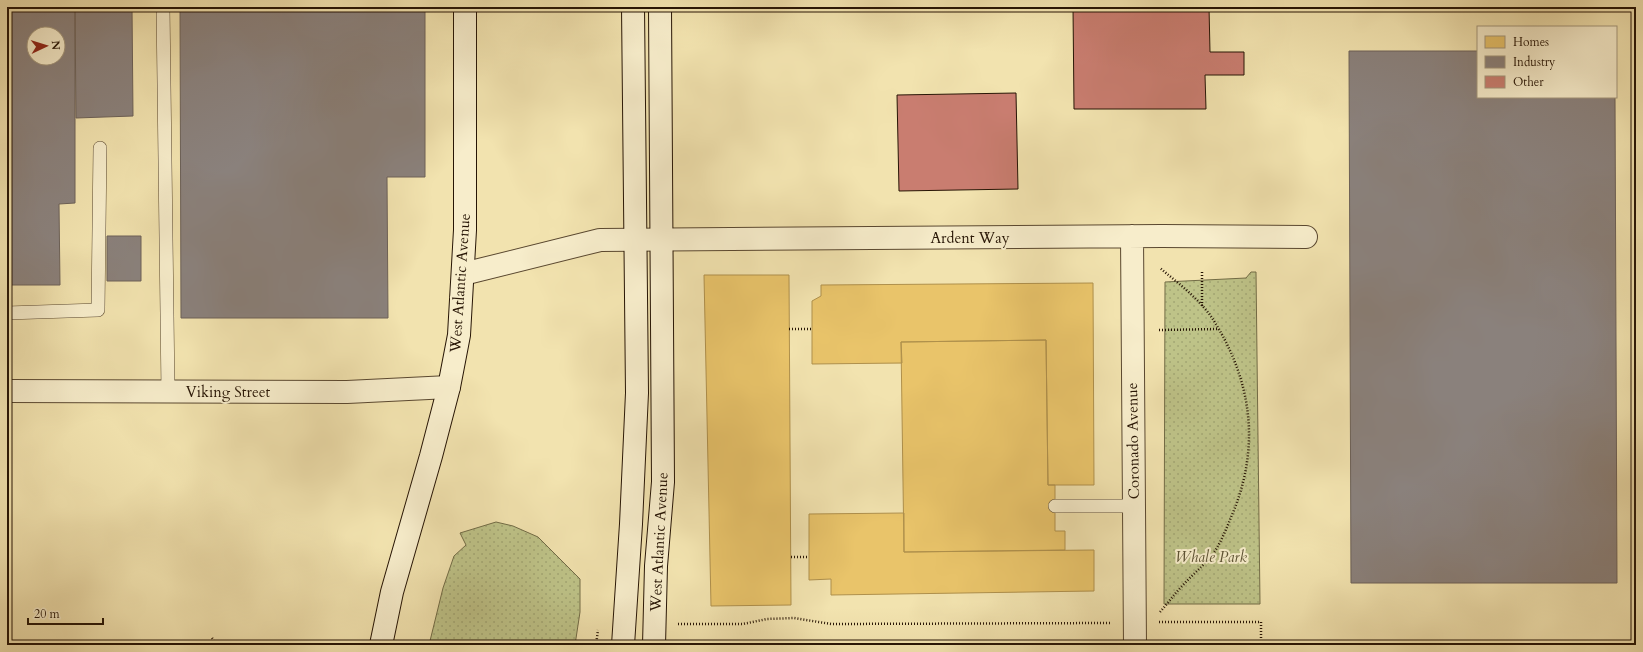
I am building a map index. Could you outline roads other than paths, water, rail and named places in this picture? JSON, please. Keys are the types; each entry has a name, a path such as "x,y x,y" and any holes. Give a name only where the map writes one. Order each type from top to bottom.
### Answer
{"street":[{"name":"West Atlantic Avenue","path":"381,645 392,592 431,456 459,335 465,230 465,7"},
{"name":"West Atlantic Avenue","path":"623,645 631,524 636,393 633,7"},
{"name":"West Atlantic Avenue","path":"654,645 656,566 663,482 660,7"},
{"name":"Ardent Way","path":"463,274 600,240 1132,236 1306,237"},
{"name":"Coronado Avenue","path":"1132,236 1135,645"},
{"name":"Viking Street","path":"7,391 347,392 448,387"}],"lane":[{"path":"163,7 168,391"},
{"path":"7,313 98,310 100,148"},
{"path":"1055,506 1134,506"}],"park label":[{"name":"Whale Park","path":"1211,557"}]}
